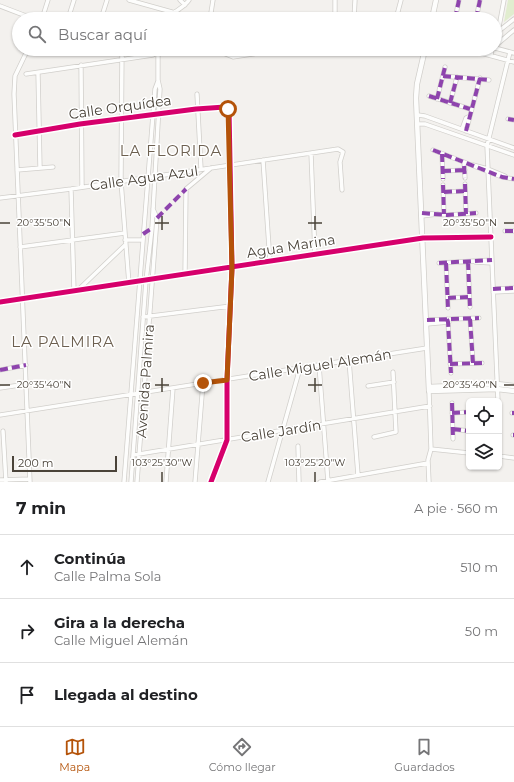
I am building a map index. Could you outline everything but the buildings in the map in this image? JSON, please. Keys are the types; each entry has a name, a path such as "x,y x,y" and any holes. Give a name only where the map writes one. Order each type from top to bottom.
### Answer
{"street":[{"path":"44,12 48,0"},
{"path":"70,12 74,0"},
{"path":"103,12 107,0"},
{"path":"129,0 176,12"},
{"path":"180,0 185,5"},
{"path":"173,11 185,5 189,0"},
{"path":"211,12 213,0"},
{"path":"335,0 335,12"},
{"path":"354,12 355,0"},
{"path":"398,12 401,0"},
{"path":"433,12 436,0"},
{"path":"456,12 459,0"},
{"path":"475,0 480,0 477,12"},
{"path":"501,12 504,0"},
{"path":"0,6 16,12"},
{"path":"502,28 514,19"},
{"path":"502,41 514,30"},
{"path":"498,398 488,139 508,60 512,53 502,50"},
{"path":"0,480 30,480 14,94 15,76 25,56"},
{"path":"122,56 120,119 121,181 129,284"},
{"path":"26,74 145,56"},
{"path":"153,208 160,89 158,80 158,56"},
{"path":"423,56 417,84 430,406 431,449 428,463 429,482"},
{"path":"494,56 514,62"},
{"path":"80,66 82,187"},
{"path":"438,99 445,67"},
{"path":"38,73 40,168"},
{"path":"443,76 480,78 489,80"},
{"path":"450,103 457,77"},
{"path":"464,130 480,78"},
{"name":"Avenida Palmira","path":"124,482 155,89 158,80"},
{"path":"196,94 201,169"},
{"path":"429,96 470,109"},
{"name":"Calle Orquídea","path":"15,135 80,124 196,109 225,108 228,109 230,165"},
{"path":"418,115 425,116 514,148"},
{"path":"508,119 514,120"},
{"path":"418,124 425,124 514,155"},
{"name":"Calle Agua Azul","path":"0,198 148,178 311,153 342,150 340,162 342,190"},
{"path":"433,150 488,170 502,177 505,176 514,179"},
{"path":"311,153 315,255"},
{"path":"442,154 443,179"},
{"path":"263,160 270,262"},
{"path":"464,162 465,178"},
{"path":"211,482 227,440 227,380 232,268 230,165"},
{"path":"17,170 53,167"},
{"path":"185,275 186,190 211,168"},
{"path":"443,171 465,170"},
{"path":"465,184 466,214"},
{"path":"443,185 444,214"},
{"path":"71,189 76,291"},
{"path":"444,192 466,191"},
{"name":"Avenida Palmira","path":"137,482 158,218 153,208"},
{"name":"Avenida Palmira","path":"131,482 143,317 153,208"},
{"path":"422,214 476,213"},
{"path":"505,231 514,231"},
{"path":"20,247 125,233"},
{"name":"Agua Marina","path":"0,302 129,284 423,238 491,237"},
{"path":"125,240 143,240"},
{"path":"76,291 125,245"},
{"path":"468,262 470,307"},
{"path":"439,263 492,262"},
{"path":"446,263 448,308"},
{"path":"493,290 514,288"},
{"path":"493,290 514,291"},
{"path":"448,298 469,297"},
{"path":"143,317 231,306"},
{"path":"427,322 479,318"},
{"path":"470,319 473,363"},
{"path":"448,321 451,373"},
{"name":"Calle Miguel Alemán","path":"0,415 427,348"},
{"path":"349,360 358,475"},
{"path":"450,364 482,363"},
{"path":"0,370 26,365"},
{"path":"319,365 328,481"},
{"path":"268,482 300,368"},
{"path":"374,437 396,433 393,372"},
{"path":"368,386 394,382"},
{"path":"195,482 203,383"},
{"path":"0,388 27,384"},
{"path":"429,389 514,386"},
{"path":"497,387 514,390"},
{"path":"166,482 170,449 173,388"},
{"path":"452,403 453,439"},
{"name":"Calle Jardín","path":"133,455 430,406"},
{"path":"452,413 466,412"},
{"path":"453,429 466,431"},
{"path":"3,431 6,481"},
{"path":"298,446 299,482"},
{"path":"431,449 466,453"},
{"path":"502,456 514,458"},
{"path":"320,482 428,463"}],"green space":[{"path":"508,0 514,0 514,14 504,22"}],"marked path":[{"path":"456,12 459,0"},
{"path":"477,12 480,0"},
{"path":"437,99 445,67"},
{"path":"443,76 489,80"},
{"path":"450,103 457,77"},
{"path":"466,131 480,78"},
{"path":"429,96 470,109"},
{"path":"508,119 514,120"},
{"path":"433,150 502,177 514,179"},
{"path":"442,154 443,179"},
{"path":"464,166 465,178"},
{"path":"443,171 465,170"},
{"path":"465,184 466,214"},
{"path":"443,185 444,214"},
{"path":"157,218 186,189"},
{"path":"444,192 465,191"},
{"path":"422,213 447,215 476,213"},
{"path":"143,234 152,228"},
{"path":"505,231 514,231"},
{"path":"439,263 492,260"},
{"path":"468,262 470,307"},
{"path":"446,263 448,308"},
{"path":"493,289 514,288"},
{"path":"448,298 469,297"},
{"path":"427,320 479,318"},
{"path":"447,319 451,373"},
{"path":"470,319 473,363"},
{"path":"450,364 482,363"},
{"path":"0,370 26,365"},
{"path":"452,403 453,439"},
{"path":"452,413 466,412"},
{"path":"453,429 466,431"}],"cycle path":[{"path":"15,135 80,124 196,109 225,107 229,109 232,268 227,380 227,440 211,482"},
{"path":"0,302 423,238 491,237"}],"district":[{"name":"LA FLORIDA","path":"171,150"},
{"name":"LA PALMIRA","path":"63,341"}],"route":[{"path":"203,383 227,380 232,268 230,114 228,109"}]}
